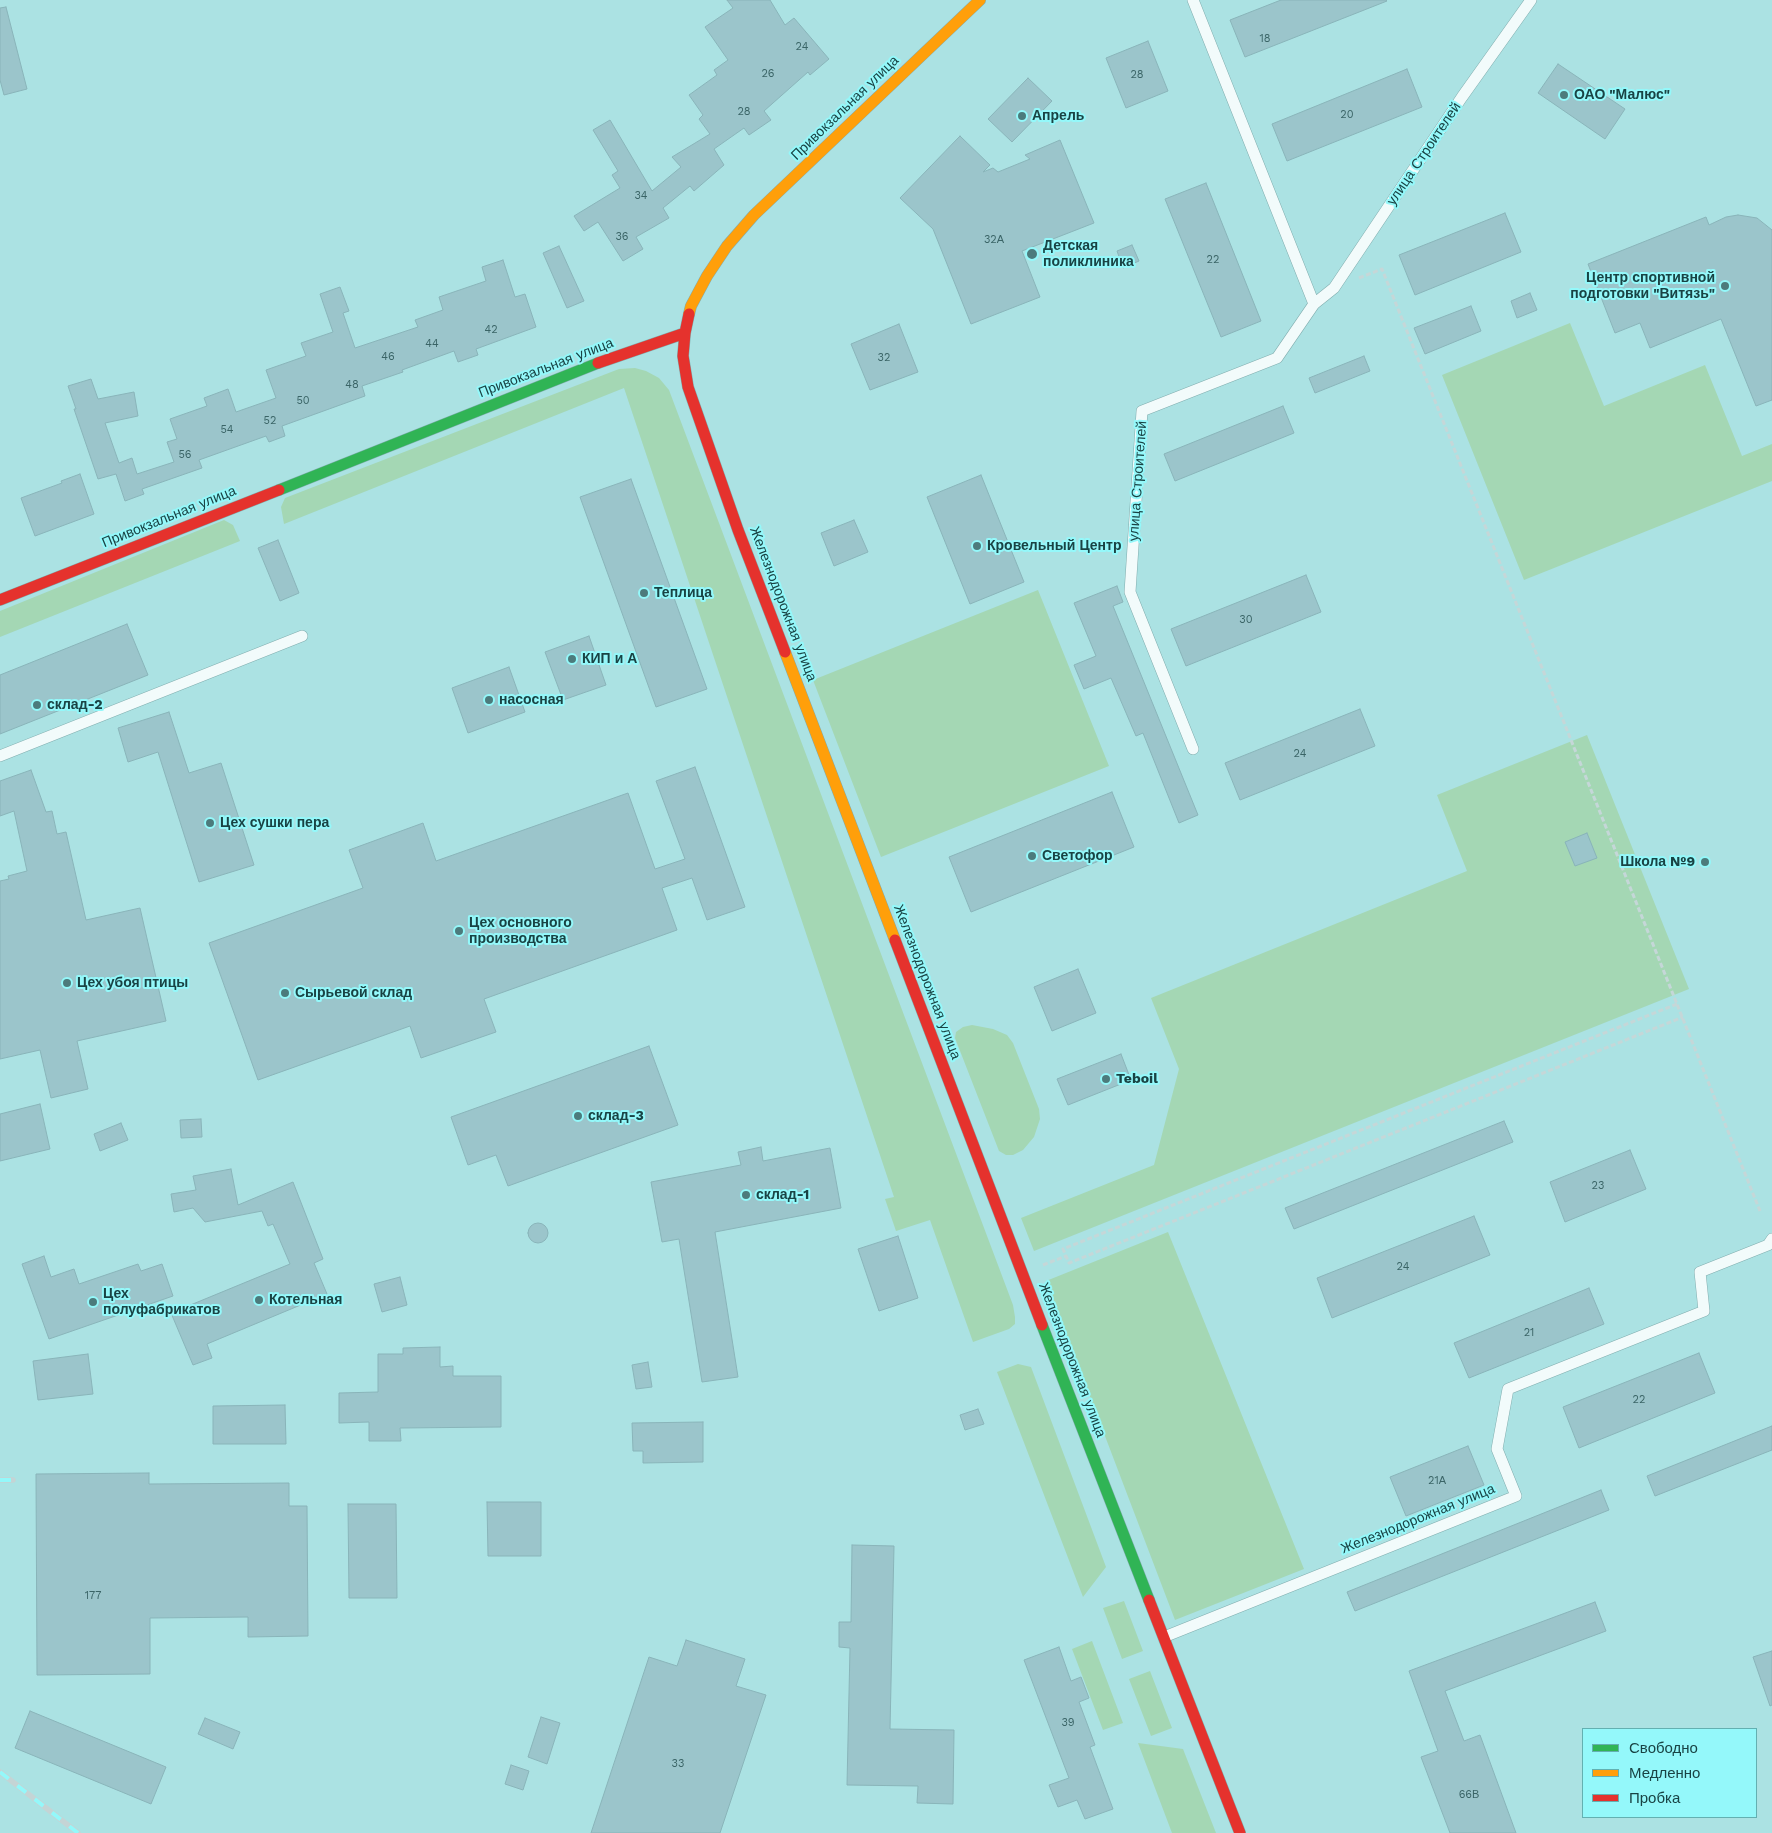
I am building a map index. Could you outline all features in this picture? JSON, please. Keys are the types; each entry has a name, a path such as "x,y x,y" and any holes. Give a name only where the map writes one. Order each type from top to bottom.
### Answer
{"main road":[{"name":"Привокзальная улица","path":"0,600 603,361 685,333 697,292 742,228 980,0"},
{"name":"Железнодорожная улица","path":"685,333 683,356 688,387 738,530 1016,1256 1240,1833"}],"lane":[{"path":"1193,0 1314,304"},
{"name":"улица Строителей","path":"1193,749 1130,592 1142,411 1277,358 1314,304 1334,288 1462,96 1531,0"},
{"path":"0,756 302,636"},
{"name":"Железнодорожная улица","path":"1164,1637 1516,1496 1497,1448 1508,1390 1704,1311 1700,1272 1768,1245 1772,1239"}],"path":[{"path":"1334,288 1382,269 1760,1211"},
{"path":"1677,1004 1063,1250 1069,1263 1683,1017"}],"green space":[{"path":"1570,323 1604,406 1705,365 1742,456 1772,444 1772,481 1524,580 1442,375"},
{"path":"635,368 659,378 669,390 1013,1305 1015,1324 1009,1329 973,1342 930,1220 896,1231 885,1199 894,1197 624,388 284,524 281,507 285,498 619,369"},
{"path":"224,520 233,525 240,541 0,637 0,611"},
{"path":"1038,590 1109,766 881,857 813,680"},
{"path":"1587,735 1689,989 1034,1251 1021,1218 1154,1165 1179,1069 1151,998 1467,871 1437,795"},
{"path":"972,1025 993,1029 1007,1035 1013,1043 1039,1109 1040,1119 1034,1137 1023,1150 1013,1155 1006,1155 999,1151 955,1038 956,1032 963,1027"},
{"path":"1168,1232 1304,1569 1175,1620 1046,1281"},
{"path":"1018,1364 1031,1367 1106,1567 1083,1597 997,1372"},
{"path":"1124,1601 1143,1651 1122,1659 1103,1608"},
{"path":"1092,1641 1123,1723 1103,1730 1072,1649"},
{"path":"1150,1671 1172,1728 1151,1736 1129,1679"},
{"path":"1138,1743 1183,1749 1216,1833 1172,1833"}],"building":[{"path":"727,0 770,0 785,25 794,18 829,59 810,75 808,72 764,111 771,120 749,135 744,128 714,149 724,165 694,191 690,186 663,208 669,218 636,237 643,249 623,261 598,222 584,231 574,216 620,188 612,175 618,171 593,130 610,120 652,191 681,167 672,157 710,134 699,119 703,115 689,95 717,75 714,70 728,60 705,27 733,8"},
{"path":"1281,0 1387,1 1245,57 1230,20"},
{"path":"6,7 27,89 4,95 0,80 0,8"},
{"path":"1148,41 1168,91 1126,108 1106,58"},
{"path":"1558,64 1625,109 1605,139 1538,93"},
{"path":"1407,69 1422,107 1287,161 1272,124"},
{"path":"1028,78 1052,101 1012,142 988,119"},
{"path":"960,136 990,165 983,172 993,168 998,172 1030,159 1025,155 1060,140 1094,223 1022,251 1040,297 971,324 933,229 900,198"},
{"path":"1206,183 1261,321 1221,337 1165,199"},
{"path":"1505,213 1521,252 1415,295 1399,255"},
{"path":"1738,215 1757,218 1772,230 1772,400 1756,406 1721,319 1650,348 1640,323 1615,333 1588,264 1706,217 1709,225 1726,217"},
{"path":"1132,245 1139,261 1123,268 1117,251"},
{"path":"559,246 584,301 567,308 543,253"},
{"path":"503,260 515,297 525,294 536,327 476,349 478,355 458,362 454,351 362,386 365,396 282,426 285,436 269,442 266,436 199,460 202,468 142,489 144,494 125,501 116,474 98,479 68,386 91,379 98,399 134,392 138,416 105,423 119,463 132,458 137,474 174,462 167,442 177,439 170,419 207,406 204,398 228,389 236,412 276,398 266,370 306,356 301,343 333,332 320,294 340,287 349,311 343,313 355,348 418,327 415,320 443,310 439,297 486,281 482,267"},
{"path":"1530,293 1537,310 1517,318 1511,301"},
{"path":"1471,306 1481,331 1425,354 1414,328"},
{"path":"899,324 918,372 870,390 851,344"},
{"path":"1364,356 1370,371 1315,393 1309,378"},
{"path":"1283,406 1294,433 1175,481 1164,454"},
{"path":"80,474 94,514 35,536 21,498 62,483 61,481"},
{"path":"981,475 1024,582 970,604 927,497"},
{"name":"Теплица","path":"631,479 707,689 656,707 580,497"},
{"path":"854,520 868,552 834,566 821,533"},
{"path":"278,540 299,593 280,601 258,548"},
{"path":"1306,575 1321,612 1186,666 1171,629"},
{"path":"1117,586 1123,602 1113,606 1198,815 1179,823 1143,733 1136,736 1111,678 1084,689 1074,665 1096,656 1074,603"},
{"name":"склад-2","path":"127,624 148,675 0,734 0,675"},
{"name":"КИП и А","path":"589,636 606,685 563,700 545,652"},
{"name":"насосная","path":"509,667 525,712 468,733 452,688"},
{"path":"1360,709 1375,746 1240,800 1225,763"},
{"name":"Цех сушки пера","path":"169,712 189,773 221,763 254,865 199,882 158,752 128,762 118,728"},
{"path":"695,767 745,907 707,920 692,878 662,888 677,930 484,999 496,1032 421,1058 410,1026 258,1080 209,943 363,888 349,850 423,823 436,861 628,793 655,869 685,859 656,781"},
{"path":"31,770 46,812 52,811 57,834 66,832 86,920 140,908 166,1021 77,1041 88,1089 51,1098 40,1050 0,1059 0,881 9,879 8,876 27,871 14,811 0,816 0,781"},
{"path":"1112,792 1134,847 971,912 949,857"},
{"path":"1587,833 1597,858 1575,866 1565,842"},
{"path":"1078,969 1096,1013 1052,1031 1034,987"},
{"name":"склад-3","path":"649,1046 678,1125 508,1186 496,1155 468,1165 451,1117"},
{"path":"1121,1054 1131,1080 1068,1105 1057,1079"},
{"path":"40,1104 50,1149 0,1161 0,1114"},
{"path":"201,1119 202,1137 181,1138 180,1120"},
{"path":"1504,1121 1513,1142 1294,1229 1285,1208"},
{"path":"121,1123 128,1140 100,1151 94,1134"},
{"name":"склад-1","path":"761,1147 763,1161 830,1148 841,1208 715,1232 738,1377 702,1382 679,1239 662,1242 651,1182 741,1165 738,1152"},
{"path":"1630,1150 1646,1189 1565,1222 1550,1182"},
{"path":"231,1169 238,1205 293,1182 323,1259 314,1263 327,1294 207,1344 212,1358 193,1365 171,1313 290,1264 273,1224 268,1226 262,1211 205,1222 193,1208 174,1212 171,1194 196,1190 193,1176"},
{"path":"1474,1216 1490,1255 1332,1318 1317,1278"},
{"path":"538,1223 545,1226 548,1233 545,1240 538,1243 531,1240 528,1233 531,1226"},
{"path":"898,1236 918,1298 879,1311 858,1249"},
{"name":"Цех полуфабрикатов","path":"44,1256 51,1277 74,1269 79,1284 138,1264 141,1271 162,1264 173,1296 49,1339 22,1264"},
{"path":"400,1277 407,1305 382,1312 374,1284"},
{"path":"1589,1288 1604,1324 1469,1378 1454,1343"},
{"path":"440,1347 440,1367 453,1366 453,1376 501,1376 501,1427 400,1428 401,1441 369,1441 369,1422 339,1423 339,1393 378,1392 378,1354 403,1354 403,1348"},
{"path":"1699,1353 1715,1393 1579,1448 1563,1407"},
{"path":"88,1354 93,1394 38,1400 33,1361"},
{"path":"648,1362 652,1387 636,1389 632,1365"},
{"path":"285,1405 286,1444 213,1444 213,1406"},
{"path":"978,1409 984,1424 965,1430 960,1415"},
{"path":"703,1422 703,1462 643,1463 643,1451 633,1451 632,1423"},
{"path":"1772,1426 1772,1450 1655,1496 1647,1476"},
{"path":"1468,1446 1484,1485 1406,1516 1390,1477"},
{"path":"149,1473 149,1484 289,1483 289,1506 307,1506 308,1636 248,1637 248,1617 150,1618 150,1674 37,1675 36,1474"},
{"path":"1601,1490 1609,1510 1355,1611 1347,1592"},
{"path":"487,1502 541,1502 541,1556 488,1556"},
{"path":"348,1504 396,1504 397,1598 349,1598"},
{"path":"852,1545 894,1546 890,1729 954,1730 953,1804 917,1803 918,1786 847,1785 850,1648 839,1647 839,1622 851,1622"},
{"path":"1595,1602 1606,1631 1445,1691 1464,1741 1480,1735 1516,1833 1450,1833 1421,1757 1438,1751 1409,1671"},
{"path":"686,1640 745,1659 736,1686 766,1695 720,1833 591,1833 649,1657 677,1666"},
{"path":"1059,1647 1071,1681 1081,1677 1089,1698 1079,1702 1095,1745 1090,1747 1113,1809 1085,1819 1077,1800 1058,1807 1049,1785 1069,1778 1024,1660"},
{"path":"1772,1651 1772,1705 1770,1706 1753,1657"},
{"path":"30,1711 166,1767 151,1804 15,1748"},
{"path":"541,1717 560,1723 547,1764 528,1757"},
{"path":"205,1718 240,1732 233,1749 198,1734"},
{"path":"511,1765 529,1771 523,1790 505,1784"}],"railway":[{"path":"0,1480 13,1480"},
{"path":"0,1772 78,1833"}],"traffic: fast":[{"path":"279,490 598,363"},
{"path":"1042,1325 1149,1600"}],"traffic: slow":[{"path":"689,314 691,306 707,276 727,246 754,215 980,0"},
{"path":"785,652 895,940"}],"traffic: jam":[{"path":"689,314 683,356 688,387 738,530 785,652"},
{"path":"598,363 685,333"},
{"path":"0,600 279,490"},
{"path":"895,940 1042,1325"},
{"path":"1149,1600 1240,1833"}],"place":[{"name":"ОАО \"Малюс\"","path":"1564,95"},
{"name":"Апрель","path":"1022,116"},
{"name":"Детская поликлиника","path":"1032,254"},
{"name":"Центр спортивной подготовки \"Витязь\"","path":"1725,286"},
{"name":"Кровельный Центр","path":"977,546"},
{"name":"Теплица","path":"644,593"},
{"name":"КИП и А","path":"572,659"},
{"name":"насосная","path":"489,700"},
{"name":"склад-2","path":"37,705"},
{"name":"Цех сушки пера","path":"210,823"},
{"name":"Светофор","path":"1032,856"},
{"name":"Школа №9","path":"1705,862"},
{"name":"Цех основного производства","path":"459,931"},
{"name":"Цех убоя птицы","path":"67,983"},
{"name":"Сырьевой склад","path":"285,993"},
{"name":"Teboil","path":"1106,1079"},
{"name":"склад-3","path":"578,1116"},
{"name":"склад-1","path":"746,1195"},
{"name":"Котельная","path":"259,1300"},
{"name":"Цех полуфабрикатов","path":"93,1302"}]}
